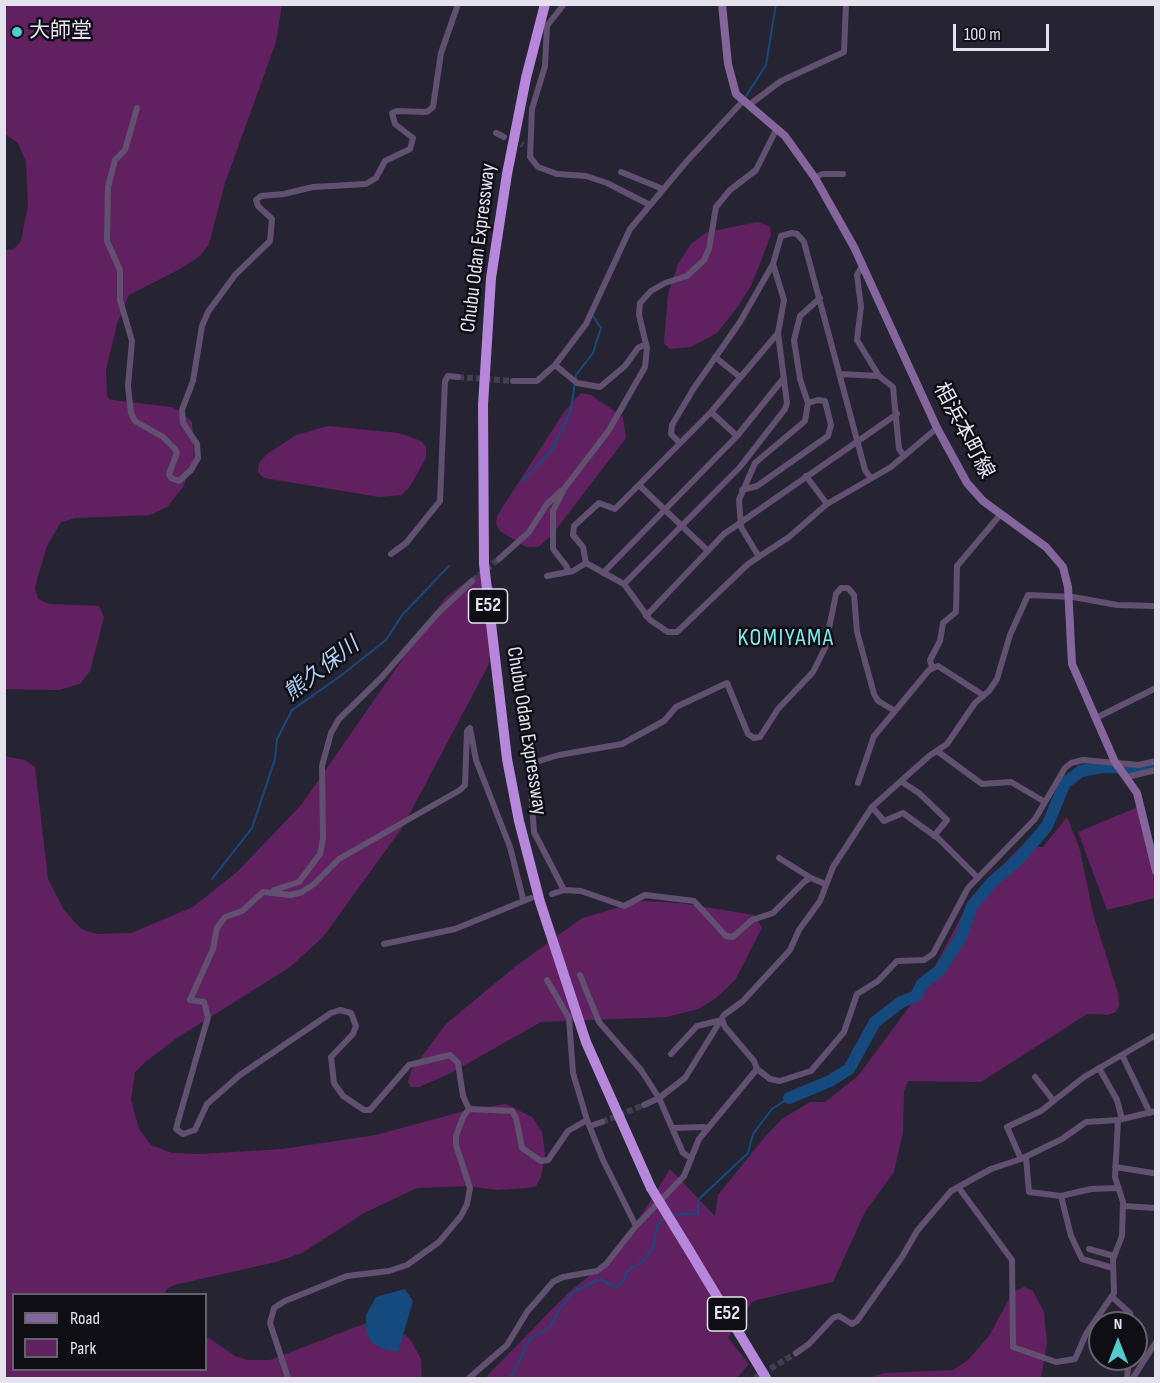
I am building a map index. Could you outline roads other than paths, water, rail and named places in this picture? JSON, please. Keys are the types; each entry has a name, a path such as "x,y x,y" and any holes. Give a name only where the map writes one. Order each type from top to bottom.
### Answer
{"highway":[{"name":"Chubu Odan Expressway","path":"545,4 526,78 507,174 491,278 483,405 484,564 507,759 540,902 568,996 586,1042 651,1188 766,1378"}],"main road":[{"name":"相浜本町線","path":"722,4 731,78 736,94 777,128 802,157 815,178 862,266 937,428 967,483 982,501 1056,556 1067,575 1072,664 1121,769 1137,793 1155,871"}],"street":[{"path":"137,108 125,150 115,160 108,187 107,241 120,270 120,300 132,341 128,386 131,412 135,420 163,437 175,449 177,453 169,474 171,478 179,481 192,470 198,458 197,444 185,428 182,417 194,381 202,326 208,312 239,270 270,241 272,219 258,206 256,200 261,196 284,194 313,187 366,184 376,178 385,161 410,149 413,138 395,124 392,113 398,111 427,112 433,107 441,52 458,4"},
{"path":"564,4 549,20 547,26 547,54 534,100 533,133 526,146 530,157 538,167 557,174 586,177 607,183 650,205"},
{"path":"513,381 537,381 555,365 586,324 616,264 625,238 663,189 746,103 781,81 844,52 846,4"},
{"path":"499,559 523,539 547,504 564,489 609,430 642,376 645,367 646,344 639,315 644,297 665,283 687,276 704,260 708,254 716,207 730,190 756,170 777,128"},
{"path":"496,133 504,137"},
{"path":"621,172 663,189"},
{"path":"815,178 822,174 843,174"},
{"path":"680,443 671,434 672,425 740,322 773,264 781,236 785,233 797,234 804,242 865,470 870,477"},
{"path":"624,584 740,467 785,409 778,333 784,300 773,264"},
{"path":"862,266 857,275 861,307 856,335 879,376 893,387 899,449 904,456"},
{"path":"759,556 741,522 739,500 755,464 805,421 808,403 800,379 794,340 800,316 820,298"},
{"path":"778,333 711,412 615,509 599,503 574,526 573,535 583,547 586,563 624,584 646,616 668,632 677,632 747,564 789,537 827,504 904,456 937,428"},
{"path":"555,365 577,383 600,387 625,366 638,348 646,344"},
{"path":"715,357 740,377"},
{"path":"840,374 879,376"},
{"path":"391,554 411,538 440,501 445,381 448,376 458,377"},
{"path":"603,573 737,436 783,379"},
{"path":"742,490 757,486 828,436 831,425 825,401 818,400 808,403"},
{"path":"711,412 737,436"},
{"path":"646,616 707,550 741,522 897,414"},
{"path":"806,476 827,504"},
{"path":"639,484 707,550"},
{"path":"564,489 553,512 551,539 553,549 567,567 567,571"},
{"path":"932,667 930,660 940,641 943,623 956,612 957,566 1000,515"},
{"path":"547,576 573,571 586,563"},
{"path":"469,1109 463,1096 458,1063 450,1055 409,1065 370,1110 364,1110 343,1096 334,1083 331,1057 353,1034 356,1026 351,1013 340,1010 331,1013 240,1075 207,1104 192,1132 179,1132 177,1125 208,1017 204,1002 190,1000 213,949 217,928 225,917 242,911 257,896 269,890 279,890 299,882 320,854 323,839 322,766 331,733 339,719 382,677 437,614 472,581"},
{"path":"564,890 534,832 529,764 551,757 622,744 664,721 676,707 727,683 748,734 754,738 760,737 778,709 813,672 825,648 836,594 841,588 848,588 854,595 857,632 876,698 895,711"},
{"path":"644,1105 659,1098 685,1078 724,1015 743,1002 790,950 799,930 820,901 825,884 872,807 947,744 982,694 989,691 997,679 1010,635 1028,595 1069,597 1117,605 1155,606"},
{"path":"858,783 874,736 932,667 938,666 982,694"},
{"path":"1096,718 1155,688"},
{"path":"269,890 291,895 302,891 314,884 339,859 460,790 465,785 467,731 470,728 476,760 510,847 523,899"},
{"path":"937,751 982,784 1011,782 1045,802"},
{"path":"722,1020 725,1027 754,1061 757,1069 775,1081 811,1071 844,1032 857,994 878,981 897,961 924,960 933,954 963,896 1021,835 1045,802 1060,774 1071,763 1083,760 1121,769 1155,770"},
{"path":"1121,769 1155,761"},
{"path":"902,782 919,793 947,820 934,836"},
{"path":"872,807 884,821 903,813 934,836 978,878"},
{"path":"779,858 825,884"},
{"path":"552,894 564,890 581,891 624,906 645,895 694,900 726,936 733,937 752,920 773,914 799,885 811,878"},
{"path":"384,944 455,929 523,899 531,898"},
{"path":"580,975 589,1004 599,1022 641,1070 659,1098 683,1153 692,1158"},
{"path":"547,980 569,1018 573,1073 588,1123 603,1160 636,1226"},
{"path":"671,1054 697,1026 722,1020"},
{"path":"1118,1188 1091,1189 1061,1196 1029,1192 1024,1158 1007,1127 1034,1114 1099,1068 1155,1035"},
{"path":"796,1353 809,1344 833,1318 839,1316 852,1324 858,1321 917,1231 951,1191 991,1169 1024,1158 1062,1139 1086,1122 1120,1120 1153,1112 1122,1055"},
{"path":"959,1188 1012,1260 1013,1347 1056,1362 1075,1359 1086,1334 1112,1297 1114,1256 1122,1236 1123,1206 1115,1167 1120,1120 1117,1100 1099,1068"},
{"path":"469,1378 507,1345 527,1312 553,1282 601,1268 636,1226 684,1176 699,1139 757,1069"},
{"path":"1035,1077 1053,1100"},
{"path":"469,1109 512,1111 516,1118 522,1148 541,1161 548,1160 568,1131 588,1123 602,1122"},
{"path":"288,1378 270,1323 274,1308 285,1301 347,1276 389,1271 407,1265 439,1242 461,1216 467,1204 470,1188 456,1144 456,1136 463,1117 469,1109"},
{"path":"673,1128 704,1127 707,1129"},
{"path":"1115,1167 1153,1173"},
{"path":"1061,1196 1071,1236 1082,1260 1113,1268"},
{"path":"1123,1206 1155,1208"},
{"path":"1089,1249 1114,1256"},
{"path":"1112,1297 1128,1311"},
{"path":"1133,1378 1155,1347"}],"water":[{"path":"405,1289 413,1301 398,1352 381,1348 371,1342 366,1330 366,1315 376,1297"}],"waterway":[{"name":"熊久保川","path":"746,96 766,65 776,4"},
{"name":"熊久保川","path":"522,481 552,450 571,410 576,375 593,353 601,328 593,316"},
{"name":"熊久保川","path":"212,879 252,828 275,759 277,739 292,710 386,640 403,614 449,566"},
{"path":"789,1098 830,1081 849,1069 875,1022 901,1002 916,996 922,984 940,970 961,937 972,906 992,882 1018,860 1047,826 1065,783 1081,771 1102,767 1150,768 1156,766"},
{"path":"672,1215 698,1213 698,1200 748,1153 753,1134 772,1109 789,1098"},
{"path":"506,1378 513,1374 530,1339 550,1327 573,1292 600,1279 616,1287 623,1281 627,1271 643,1261 652,1249 658,1224 664,1218"}],"tunnel":[{"path":"513,140 523,145"},
{"path":"458,377 513,381"},
{"path":"472,581 499,559"},
{"path":"602,1122 644,1105"},
{"path":"755,1378 796,1353"}],"place":[{"name":"大師堂","path":"17,32"}],"district":[{"name":"KOMIYAMA","path":"786,639"}]}
